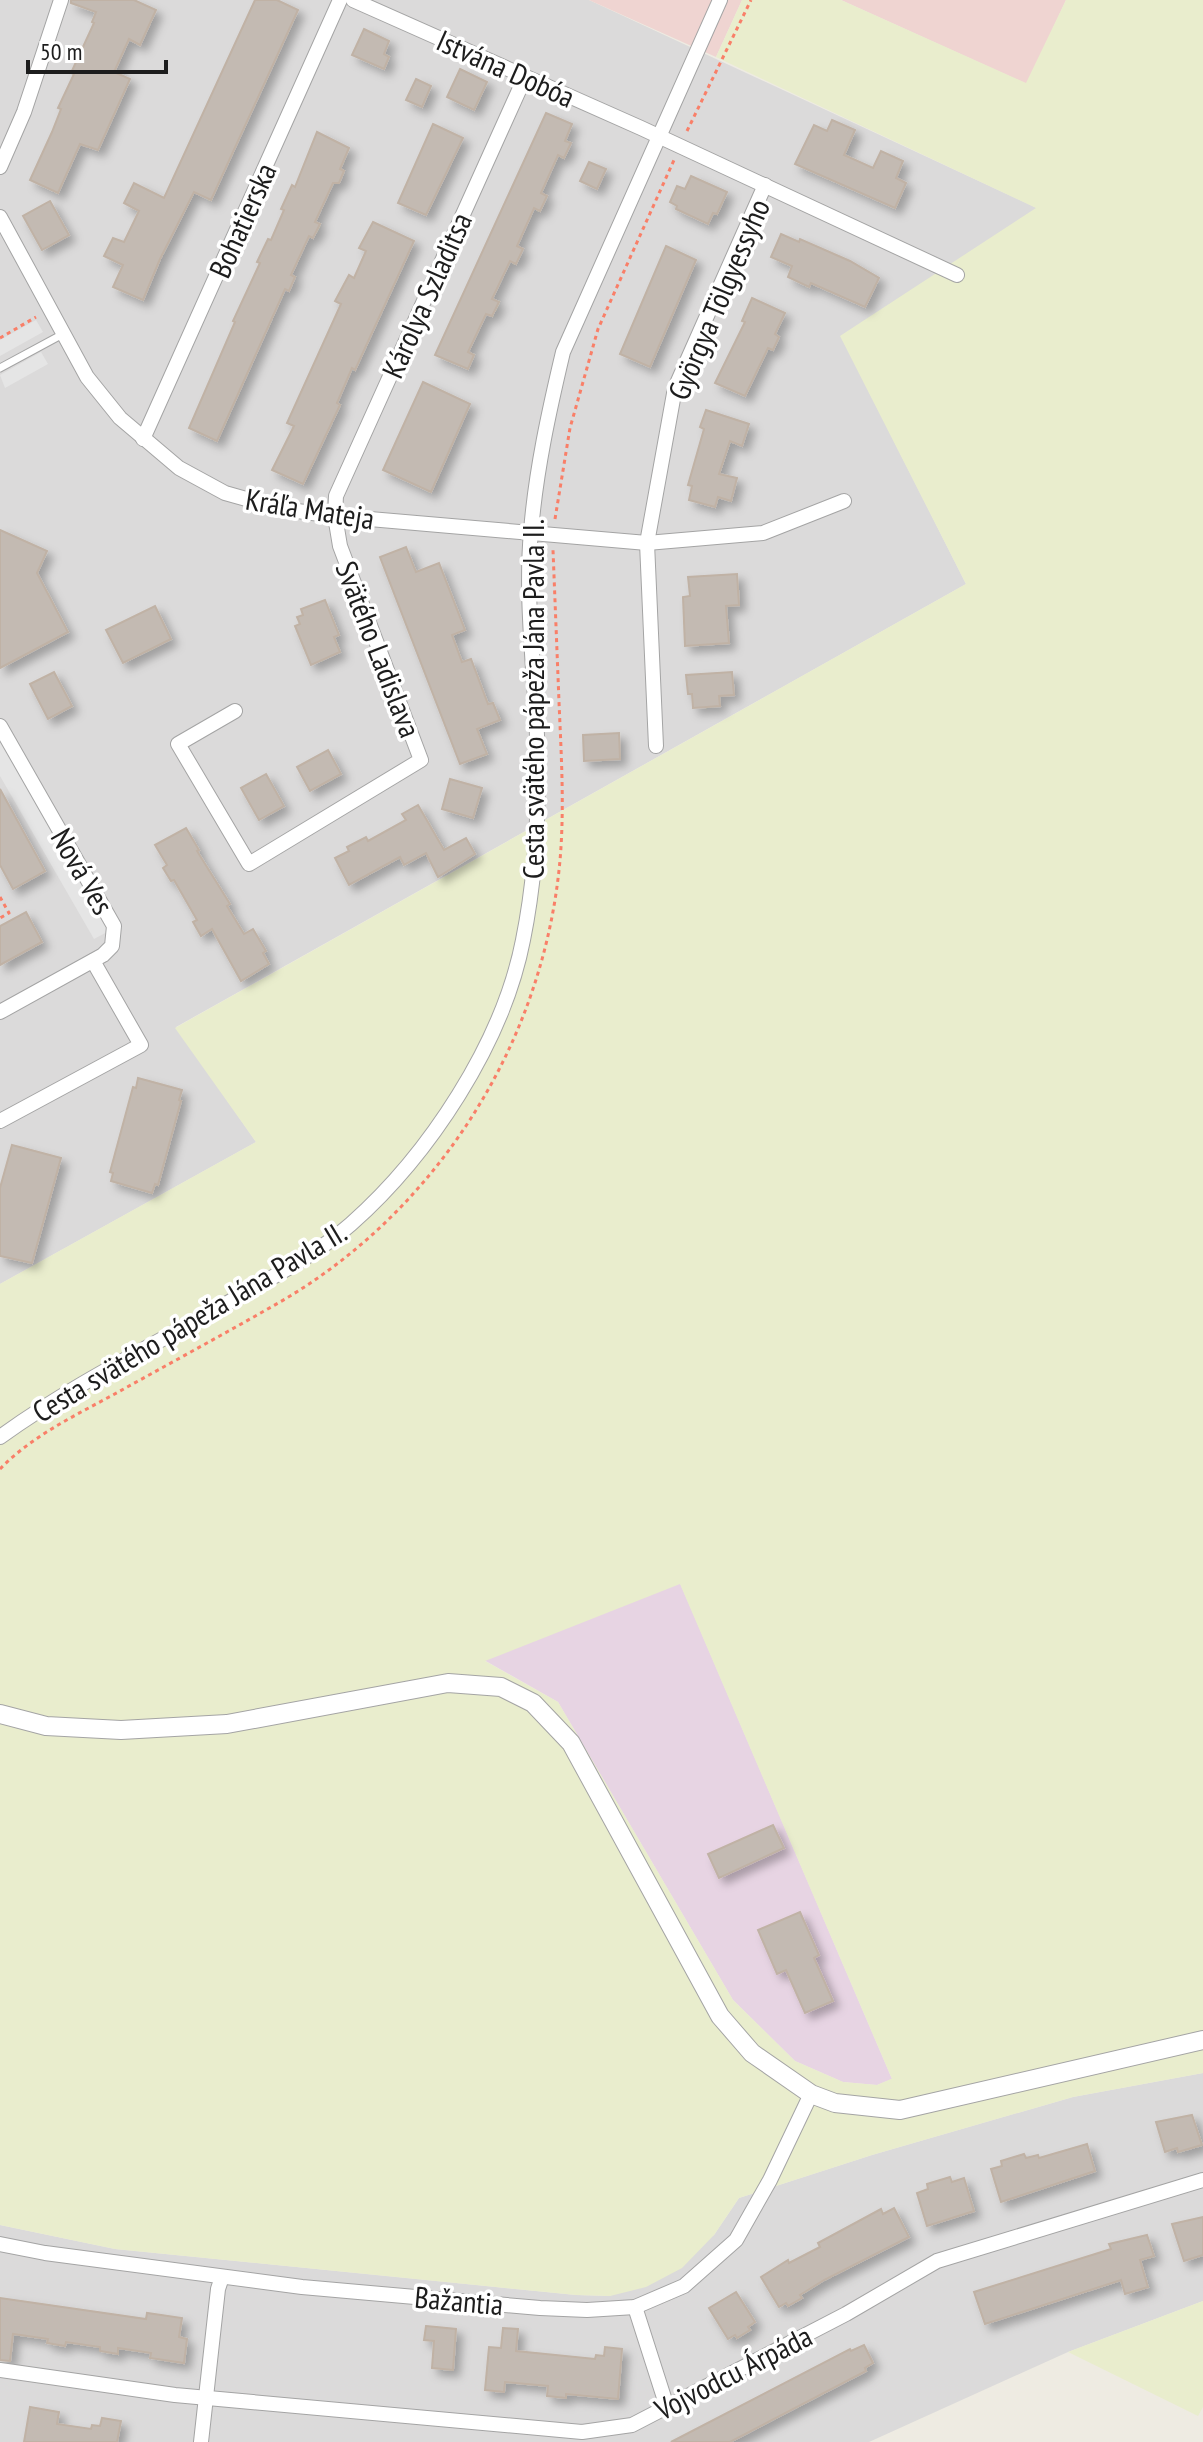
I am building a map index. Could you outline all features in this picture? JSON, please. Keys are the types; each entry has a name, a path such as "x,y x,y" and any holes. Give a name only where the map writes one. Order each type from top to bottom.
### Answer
{"street":[{"path":"0,167 24,112 61,0"},
{"name":"Bohatierska","path":"143,439 340,0"},
{"name":"Istvána Dobóa","path":"353,0 659,136 957,275"},
{"name":"Cesta svätého pápeža Jána Pavla II.","path":"0,1437 108,1368 288,1268 348,1227 392,1185 430,1139 463,1088 501,1011 523,944 534,876 538,772 529,626 531,532 549,409 563,352 720,0"},
{"name":"Károlya Szladitsa","path":"335,516 336,496 525,77"},
{"name":"Györgya Tölgyessyho","path":"656,746 647,543 675,388 765,185"},
{"name":"Kráľa Mateja","path":"0,217 87,377 120,418 179,468 225,493 282,509 335,516 647,543 763,533 844,501"},
{"name":"Svätého Ladislava","path":"235,711 178,744 249,864 421,760 340,546 335,516"},
{"name":"Nová Ves","path":"0,726 114,926 112,946 93,961 0,1012"},
{"path":"0,1121 141,1045 93,961"},
{"path":"0,1714 46,1726 121,1730 227,1724 448,1683 501,1687 533,1703 571,1743 720,2016 752,2053 811,2094 835,2103 900,2110 1203,2040"},
{"name":"Bažantia","path":"0,2244 45,2253 302,2287 540,2308 587,2310 635,2307 684,2286 736,2240 770,2180 811,2094"},
{"name":"Vojvodcu Árpáda","path":"0,2370 205,2398 582,2432 632,2425 846,2314 937,2261 1203,2180"},
{"path":"201,2442 218,2289 222,2277"},
{"path":"635,2307 667,2407"}],"lane":[{"path":"0,368 63,334"}],"path":[{"path":"554,524 570,428 598,329 680,146 751,0"},
{"path":"0,338 37,316"},
{"path":"0,1469 50,1429 282,1301 333,1267 387,1222 432,1173 470,1123 522,1024 543,961 555,896 561,848 562,780 553,547"},
{"path":"0,897 9,913 0,918"}],"shaded area":[{"path":"0,0 589,0 1037,208 841,336 966,584 176,1027 256,1142 0,1284"},
{"path":"589,0 742,0 716,57"},
{"path":"841,0 1066,0 1027,84"},
{"path":"36,320 43,332 0,356 0,340"},
{"path":"41,352 48,364 5,388 0,375"},
{"path":"0,736 109,931 94,939 0,776"},
{"path":"680,1583 892,2079 877,2085 843,2082 795,2061 733,2000 558,1702 484,1660"},
{"path":"1203,2073 1203,2301 1068,2352 869,2442 0,2442 0,2225 115,2249 610,2296 714,2235 739,2198 872,2155 1073,2097"}],"green space":[{"path":"742,0 841,0 1026,83 1066,0 1203,0 1203,2073 1073,2097 872,2155 739,2198 714,2235 682,2268 646,2287 610,2296 115,2249 0,2225 0,1284 256,1142 175,1028 966,584 840,336 1036,208 716,57","holes":["680,1584 892,2079 877,2085 843,2082 795,2061 733,2000 558,1702 485,1661"]},
{"path":"1203,2301 1203,2407 1198,2416 1068,2352"}],"building":[{"path":"71,0 134,0 156,10 140,45 129,39 114,72 130,79 98,150 80,144 58,193 30,180 61,109 58,108 74,74 71,73 94,23 96,12 71,3"},
{"path":"255,0 277,0 298,10 211,200 194,192 143,300 113,287 123,265 104,256 113,238 124,242 139,211 124,203 134,183 164,198"},
{"path":"364,29 389,41 384,54 389,57 384,69 352,55"},
{"path":"460,69 487,82 474,110 447,97"},
{"path":"416,79 431,86 422,107 406,100"},
{"path":"546,113 572,124 565,141 571,143 564,158 558,155 541,193 547,196 540,211 534,208 517,246 523,249 516,264 510,261 492,299 499,302 492,316 486,314 468,352 474,355 468,369 435,355"},
{"path":"832,120 855,130 844,155 873,168 881,151 903,161 896,178 906,183 895,208 795,164 814,125 827,131"},
{"path":"433,124 463,138 426,215 398,203"},
{"path":"317,132 349,148 340,169 344,171 339,183 333,183 315,222 320,224 313,238 309,236 291,275 295,277 289,291 285,289 217,441 189,428 260,263 257,262 268,239 271,240 284,210 281,209 292,185 295,187"},
{"path":"589,162 606,169 597,189 580,181"},
{"path":"691,176 727,192 717,214 713,213 708,224 676,209 677,206 670,202 677,186 685,189"},
{"path":"50,201 69,235 42,250 23,216"},
{"path":"373,222 414,241 355,370 352,368 337,403 340,405 303,484 272,470 294,426 287,423 341,304 335,301 349,275 354,278 366,251 359,248"},
{"path":"781,234 850,261 879,278 865,307 811,283 809,287 788,277 792,266 771,257"},
{"path":"666,246 696,260 650,367 620,354"},
{"path":"752,298 785,313 775,334 779,337 773,350 768,348 745,396 715,383 745,322 742,321"},
{"path":"423,382 470,404 431,492 383,470"},
{"path":"706,410 749,424 742,446 730,441 719,474 737,478 731,501 718,497 715,507 689,500 692,486 688,485 704,429 700,427"},
{"path":"0,530 47,551 37,573 68,632 0,668"},
{"path":"406,547 416,572 439,563 465,630 452,635 462,662 471,659 488,704 493,703 500,720 477,729 487,754 460,764 380,557"},
{"path":"737,574 739,605 726,606 729,643 685,646 683,597 690,596 688,577"},
{"path":"325,600 339,635 334,637 340,652 311,665 295,626 300,624 297,617 303,615 301,609"},
{"path":"155,606 171,639 123,663 106,630"},
{"path":"54,672 72,706 48,719 30,684"},
{"path":"732,672 734,695 719,696 720,706 693,708 686,675"},
{"path":"619,733 620,759 584,761 583,735"},
{"path":"328,750 341,774 310,791 297,767"},
{"path":"266,774 284,806 259,820 241,788"},
{"path":"450,779 482,788 473,818 442,809"},
{"path":"0,789 45,871 13,889 0,865"},
{"path":"418,805 444,850 466,838 475,854 438,877 426,853 404,865 400,857 349,885 335,858 349,851 347,847 366,837 368,841 406,820 402,814"},
{"path":"186,828 244,934 253,929 266,951 263,953 269,964 241,981 212,929 201,936 193,922 197,920 174,880 171,881 163,868 167,865 155,845"},
{"path":"26,912 42,942 0,965 0,926"},
{"path":"138,1078 182,1090 158,1185 155,1184 152,1193 111,1181 113,1173 110,1172"},
{"path":"12,1145 61,1158 32,1263 0,1256 0,1188"},
{"path":"773,1825 784,1848 719,1878 708,1854"},
{"path":"800,1912 819,1955 814,1958 833,2001 805,2013 786,1970 777,1974 758,1930"},
{"path":"1192,2115 1202,2145 1178,2152 1177,2148 1165,2152 1156,2122"},
{"path":"1087,2144 1095,2171 1001,2202 991,2169 1002,2166 1001,2161 1024,2154 1026,2158 1038,2155 1039,2158"},
{"path":"950,2177 952,2182 964,2178 974,2211 927,2226 917,2193 928,2189 927,2184"},
{"path":"894,2208 909,2237 824,2280 788,2306 786,2303 779,2307 761,2277 788,2260 789,2263 820,2247 818,2243 881,2209 883,2214"},
{"path":"1203,2217 1203,2255 1184,2261 1172,2224"},
{"path":"1147,2235 1154,2256 1140,2260 1148,2287 1125,2294 1121,2280 985,2324 974,2292 1111,2249 1109,2244"},
{"path":"736,2292 755,2322 748,2327 750,2330 737,2338 735,2335 728,2339 709,2308"},
{"path":"0,2298 146,2319 147,2313 182,2318 179,2337 187,2339 184,2363 150,2358 151,2353 118,2348 118,2354 100,2351 100,2347 66,2342 65,2346 47,2343 48,2339 13,2334 10,2361 0,2360"},
{"path":"426,2326 456,2329 453,2370 432,2368 434,2341 424,2340"},
{"path":"503,2328 518,2329 516,2351 595,2359 596,2355 604,2356 605,2347 622,2349 618,2399 566,2394 566,2398 547,2396 548,2386 505,2382 504,2392 485,2390 489,2347 501,2348"},
{"path":"864,2345 873,2363 865,2368 866,2371 730,2442 671,2442 850,2349"},
{"path":"30,2407 59,2412 57,2424 91,2429 92,2425 100,2426 102,2418 121,2421 117,2442 24,2442"}]}
